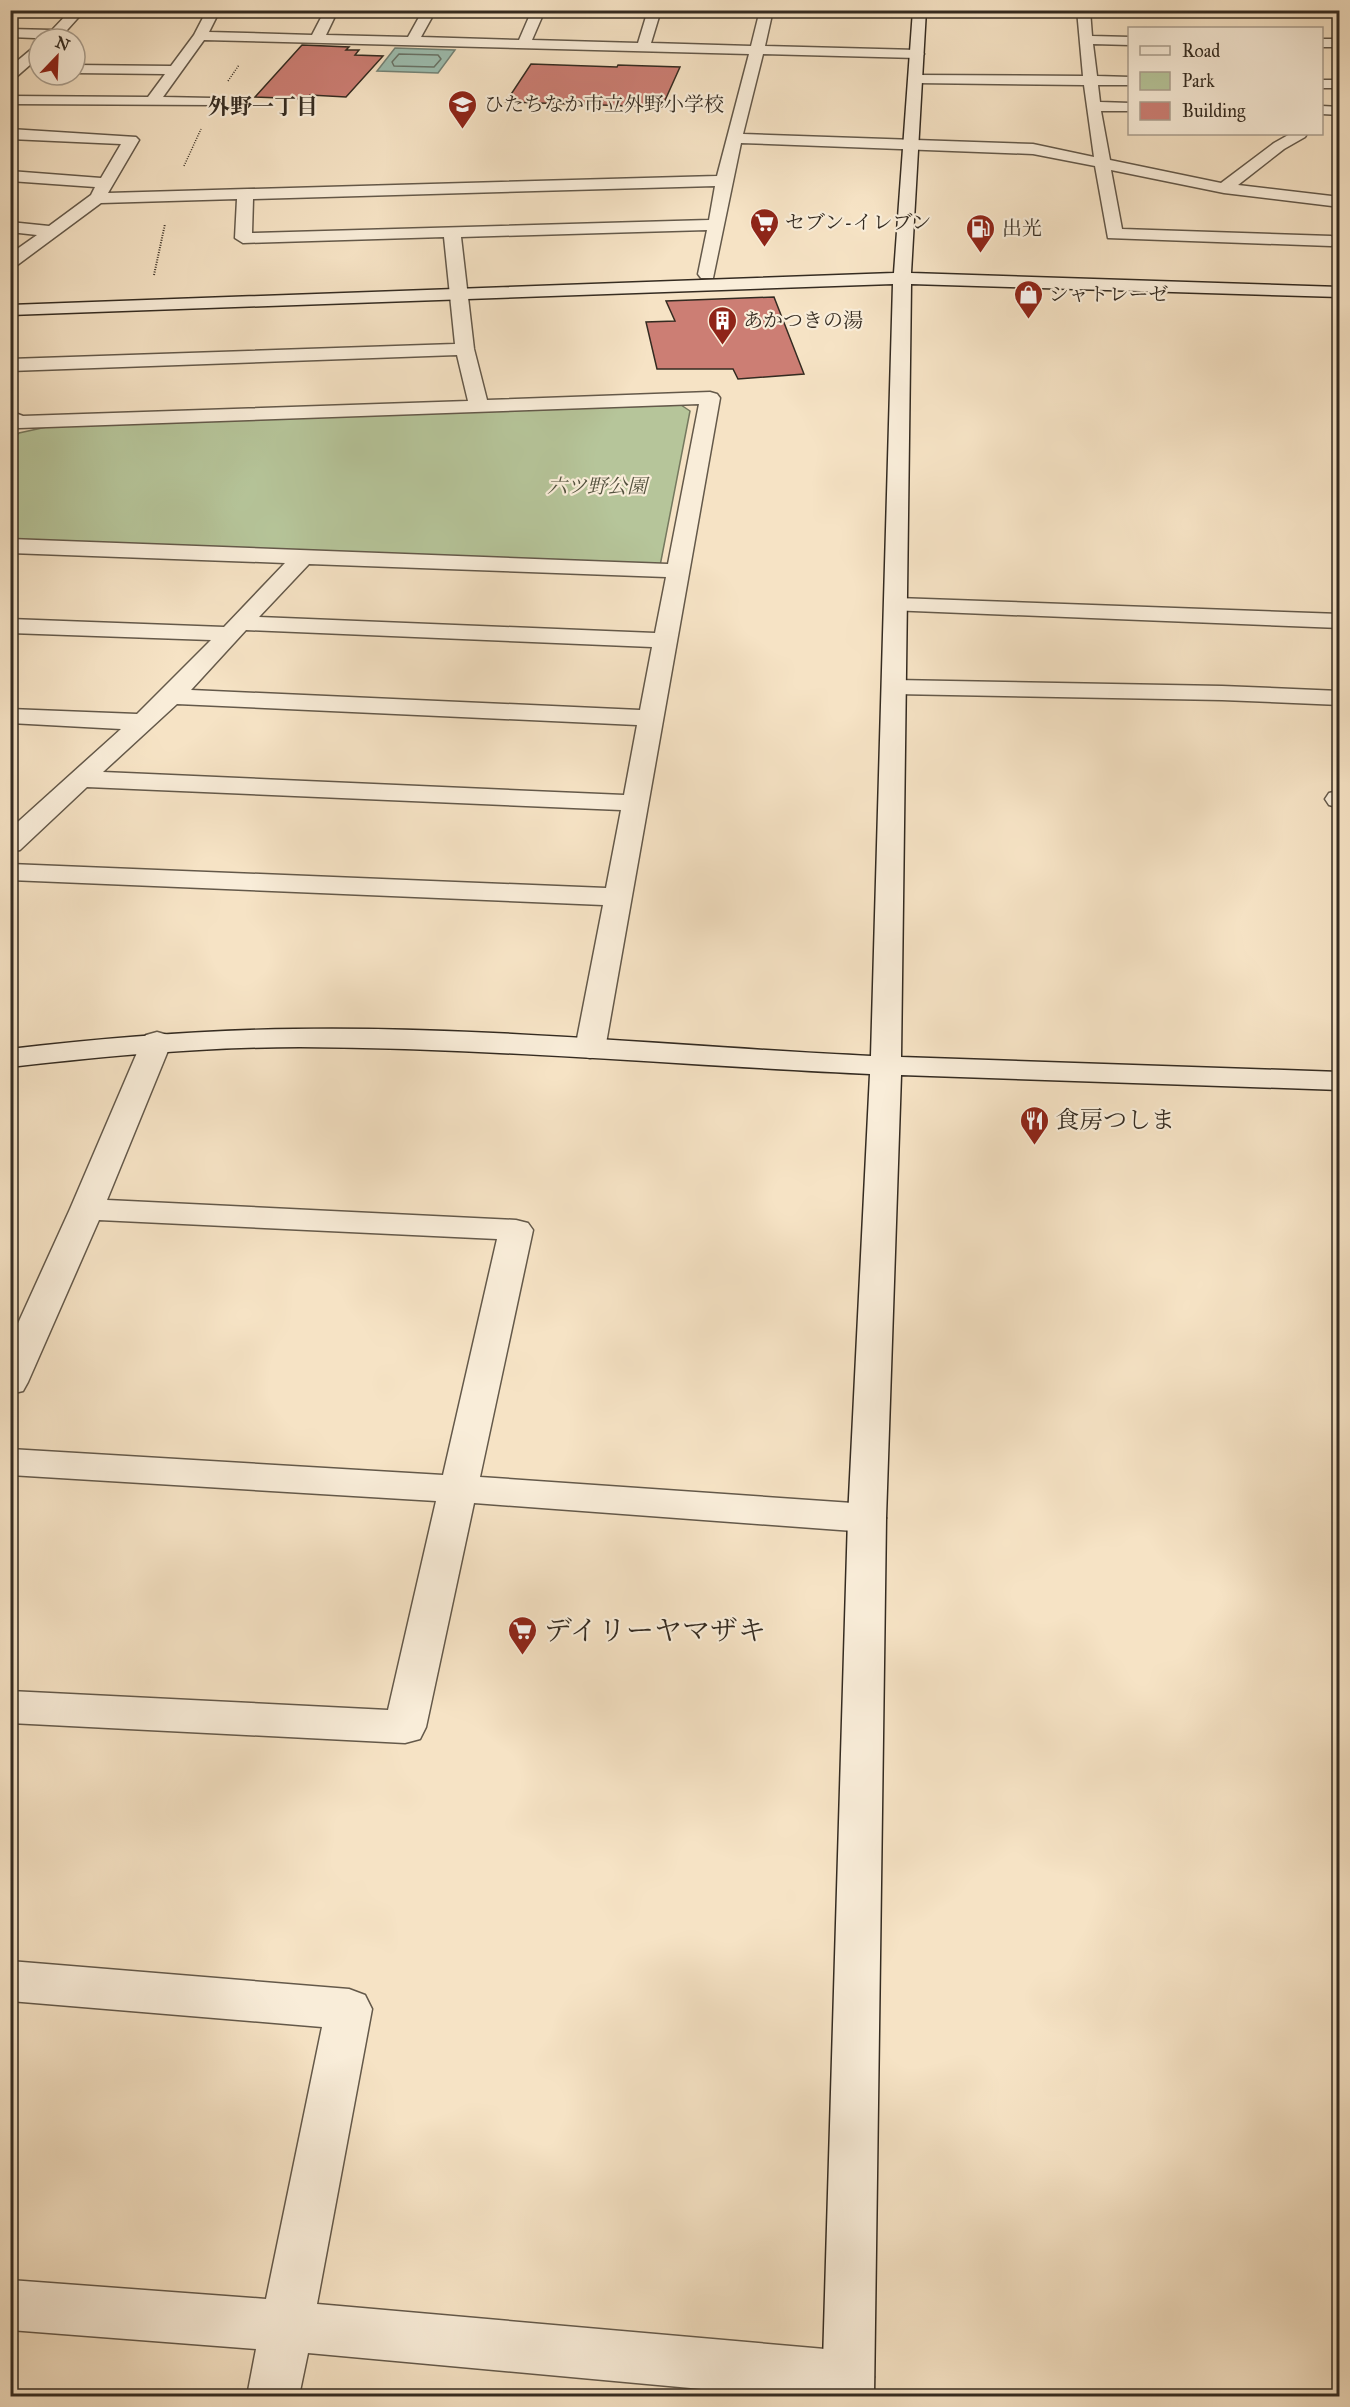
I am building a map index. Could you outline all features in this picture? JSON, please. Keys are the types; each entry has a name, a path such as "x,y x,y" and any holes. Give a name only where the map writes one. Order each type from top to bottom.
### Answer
{"street":[{"path":"62,27 79,10"},
{"path":"152,102 200,36 214,10"},
{"path":"317,39 332,10"},
{"path":"412,41 430,10"},
{"path":"524,44 538,10"},
{"path":"643,46 655,10"},
{"path":"707,273 724,181 767,10"},
{"path":"10,2306 288,2326 848,2387 867,1518 886,1066 902,278 920,10"},
{"path":"1083,10 1093,106 1114,234 1336,247"},
{"path":"10,33 27,34"},
{"path":"200,36 758,50 917,66 1128,81"},
{"path":"1087,40 1128,41"},
{"path":"1323,42 1340,43"},
{"path":"15,72 27,61"},
{"path":"87,69 177,70"},
{"path":"1323,84 1340,84"},
{"path":"10,100 212,102"},
{"path":"1093,106 1128,107"},
{"path":"10,134 131,140 101,191 10,262"},
{"path":"1224,189 1279,146 1298,135"},
{"path":"735,138 1033,149 1224,189 1340,201"},
{"path":"10,176 101,191 171,196 724,181"},
{"path":"245,194 243,238 715,225"},
{"path":"10,227 52,231"},
{"path":"452,232 465,349 479,406"},
{"path":"10,310 902,278 1340,292"},
{"path":"10,365 465,349"},
{"path":"13,423 710,398 590,1048"},
{"path":"10,546 678,571"},
{"path":"10,844 171,696 303,557"},
{"path":"897,605 1340,621"},
{"path":"10,626 236,628 665,640"},
{"path":"895,687 1340,698"},
{"path":"171,696 651,718"},
{"path":"10,716 142,722"},
{"path":"81,779 635,803"},
{"path":"10,819 37,820"},
{"path":"10,872 618,897"},
{"path":"10,1058 157,1041 333,1037 590,1048 886,1066 1340,1081"},
{"path":"10,1382 87,1209 157,1041"},
{"path":"10,1707 405,1727 516,1230 87,1209"},
{"path":"10,1462 459,1489 867,1518"},
{"path":"10,1981 349,2009 273,2397"}],"path":[{"path":"147,305 171,196 212,102 260,37"}],"green space":[{"name":"六ツ野公園","path":"681,405 690,411 660,566 11,544 10,442 19,433 51,426"}],"water":[{"path":"395,48 455,50 438,73 377,71"}],"building":[{"path":"302,45 349,47 346,50 359,50 355,55 383,56 346,97 310,95 307,99 255,97"},
{"path":"531,64 680,67 662,107 506,102"},
{"name":"あかつきの湯","path":"774,297 804,374 738,379 733,369 657,369 646,322 675,321 666,301"}],"place":[{"name":"ひたちなか市立外野小学校","path":"463,130"},
{"name":"セブン-イレブン","path":"764,248"},
{"name":"出光","path":"981,254"},
{"name":"シャトレーゼ","path":"1028,320"},
{"name":"あかつきの湯","path":"722,346"},
{"name":"食房つしま","path":"1034,1146"},
{"name":"デイリーヤマザキ","path":"523,1656"}],"district":[{"name":"外野一丁目","path":"263,106"}]}
